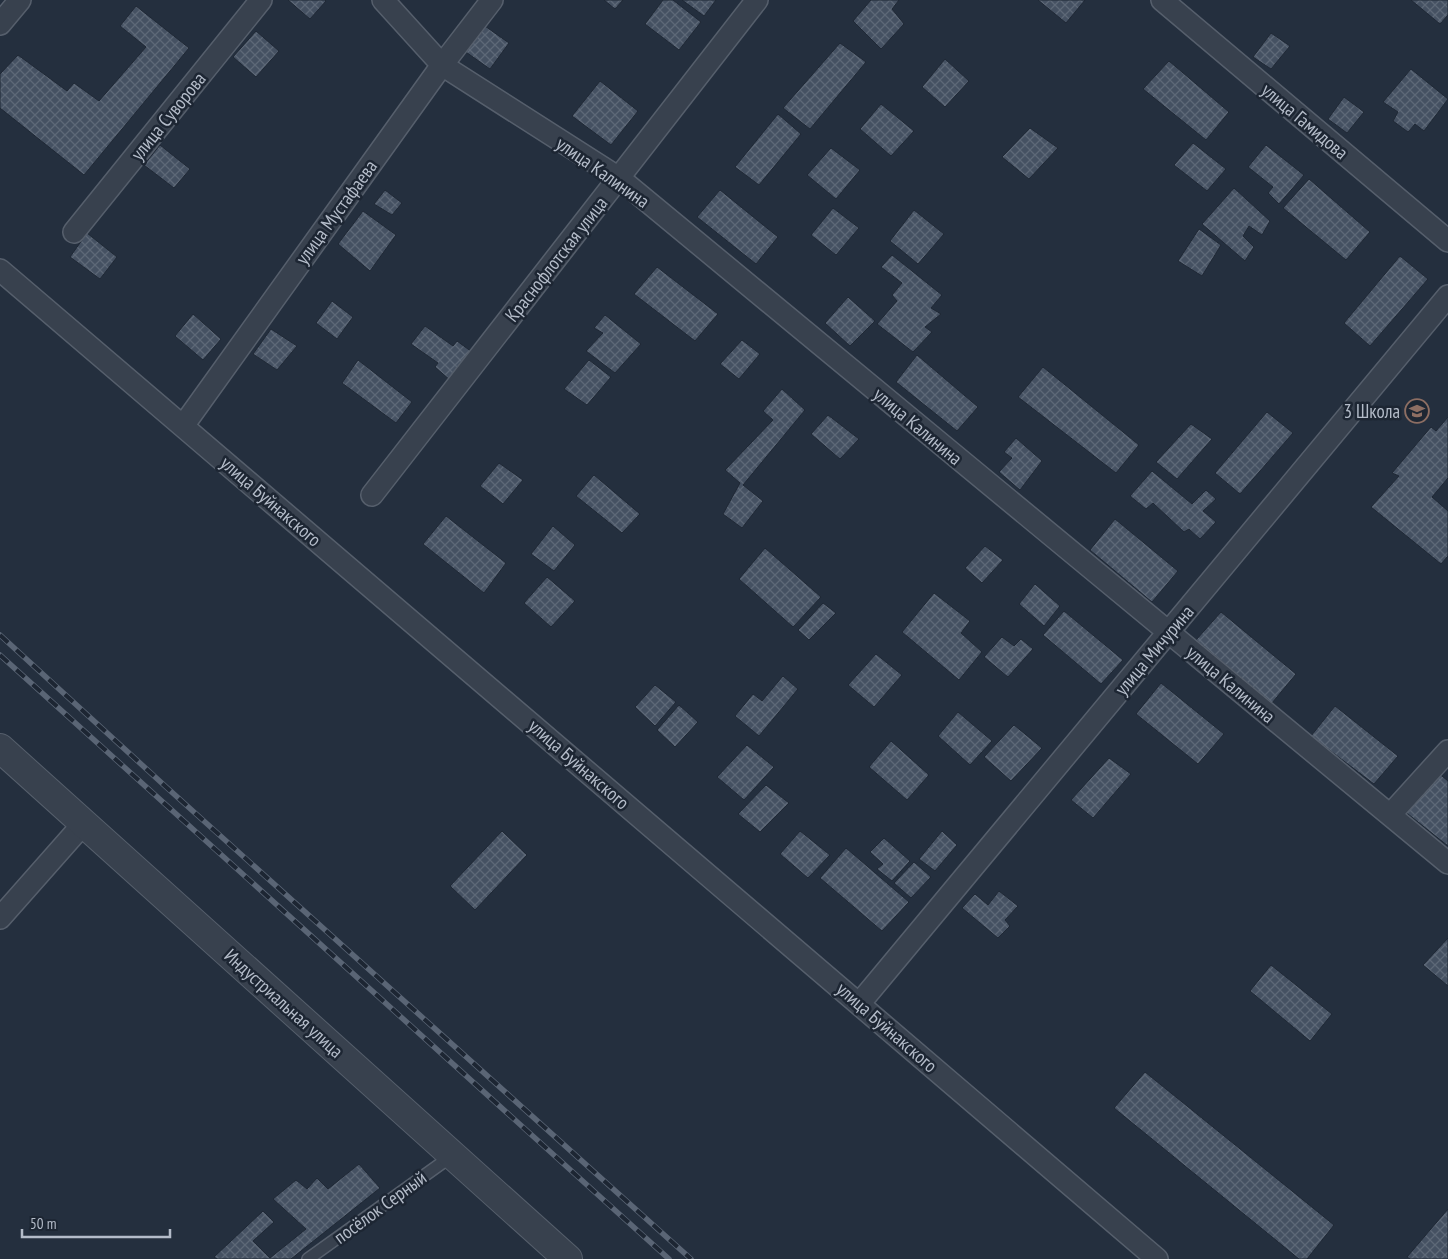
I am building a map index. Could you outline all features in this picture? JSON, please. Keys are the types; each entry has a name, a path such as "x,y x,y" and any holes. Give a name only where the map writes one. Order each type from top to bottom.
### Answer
{"street":[{"path":"0,24 20,0"},
{"name":"улица Суворова","path":"74,232 261,0"},
{"name":"улица Калинина","path":"382,0 442,65 619,178 1448,864"},
{"name":"улица Мустафаева","path":"183,426 442,65 492,0"},
{"name":"Краснофлотская улица","path":"372,495 757,0"},
{"name":"улица Гамидова","path":"1162,0 1448,241"},
{"name":"улица Буйнакского","path":"0,270 1157,1259"},
{"name":"улица Мичурина","path":"860,1004 1448,296"},
{"name":"Индустриальная улица","path":"0,748 568,1259"},
{"path":"1390,816 1448,751"},
{"path":"0,918 84,824"}],"lane":[{"name":"посёлок Серный","path":"308,1259 452,1155"}],"building":[{"path":"288,0 325,0 326,1 310,19"},
{"path":"604,0 623,0 615,9"},
{"path":"663,0 673,0 701,22 679,50 645,24"},
{"path":"682,0 716,0 704,16"},
{"path":"871,0 899,0 892,9 904,24 881,49 853,21"},
{"path":"1038,0 1085,0 1066,23"},
{"path":"1411,0 1448,0 1448,15 1440,24"},
{"path":"136,6 189,48 84,175 0,108 0,74 18,55 67,91 74,83 99,101 146,47 120,26"},
{"path":"482,24 509,43 490,69 463,50"},
{"path":"256,31 279,51 256,77 233,57"},
{"path":"1271,33 1290,46 1271,69 1253,57"},
{"path":"840,43 866,62 810,129 783,108"},
{"path":"945,59 969,81 945,107 922,87"},
{"path":"1169,61 1229,112 1206,140 1143,89"},
{"path":"1411,69 1448,99 1424,131 1415,124 1408,132 1393,121 1398,112 1383,102"},
{"path":"600,81 638,111 611,145 572,116"},
{"path":"1344,97 1364,112 1347,133 1328,119"},
{"path":"881,104 914,131 891,156 860,129"},
{"path":"778,114 801,134 759,185 735,167"},
{"path":"1030,128 1058,148 1029,179 1002,157"},
{"path":"1193,143 1226,169 1207,191 1174,165"},
{"path":"160,145 190,169 174,188 144,165"},
{"path":"1266,145 1304,175 1279,204 1268,193 1273,187 1248,167"},
{"path":"831,148 860,170 836,199 807,175"},
{"path":"1309,179 1370,232 1346,260 1283,208"},
{"path":"1234,188 1270,221 1262,235 1249,226 1243,236 1254,247 1245,261 1202,224"},
{"path":"385,190 402,203 392,215 374,204"},
{"path":"720,190 778,237 756,264 697,217"},
{"path":"833,208 859,228 836,255 811,235"},
{"path":"914,210 944,234 918,264 890,241"},
{"path":"363,211 396,235 370,271 338,244"},
{"path":"1199,229 1221,245 1202,276 1178,261"},
{"path":"87,233 117,257 100,279 70,257"},
{"path":"892,255 942,295 931,308 941,314 925,327 932,332 913,352 877,324 897,301 892,295 902,283 881,267"},
{"path":"1400,256 1428,279 1370,346 1344,323"},
{"path":"657,267 718,314 695,341 634,294"},
{"path":"848,297 875,321 850,346 825,323"},
{"path":"332,301 353,317 337,339 316,323"},
{"path":"193,314 221,339 203,360 175,336"},
{"path":"605,315 641,344 615,373 586,351 603,333 594,328"},
{"path":"425,326 453,346 457,341 472,352 450,380 435,367 438,363 411,344"},
{"path":"271,329 297,346 277,370 253,354"},
{"path":"742,340 760,354 739,379 720,364"},
{"path":"917,355 978,407 957,431 896,382"},
{"path":"358,360 412,402 396,423 342,383"},
{"path":"589,360 611,377 587,405 564,389"},
{"path":"1043,367 1139,445 1116,473 1018,397"},
{"path":"782,389 805,410 743,485 763,501 742,528 723,514 740,483 725,470 773,420 763,411"},
{"path":"1267,412 1293,433 1240,494 1215,473"},
{"path":"828,415 859,439 840,459 811,434"},
{"path":"1448,417 1448,478 1432,497 1448,511 1448,556 1441,564 1371,507 1399,476 1392,473 1431,427 1436,431"},
{"path":"1191,424 1212,439 1177,479 1156,462"},
{"path":"1016,438 1042,461 1020,490 999,472 1012,458 1004,452"},
{"path":"499,463 523,480 503,504 480,486"},
{"path":"1152,471 1192,504 1206,490 1216,499 1203,511 1216,522 1200,539 1189,529 1184,532 1153,503 1146,509 1130,496"},
{"path":"594,475 640,514 622,533 576,496"},
{"path":"446,516 506,563 484,593 423,544"},
{"path":"1115,519 1178,571 1152,602 1090,550"},
{"path":"553,526 575,545 554,571 531,554"},
{"path":"985,546 1003,560 982,583 965,568"},
{"path":"765,548 821,597 793,627 739,579"},
{"path":"547,577 575,601 551,627 524,603"},
{"path":"1035,584 1060,606 1044,626 1019,604"},
{"path":"934,593 970,621 961,633 982,652 959,680 902,632"},
{"path":"823,603 836,613 809,640 798,630"},
{"path":"1064,611 1123,660 1101,684 1043,635"},
{"path":"1221,612 1296,674 1272,703 1196,640"},
{"path":"1002,637 1014,646 1021,639 1033,649 1008,677 984,657"},
{"path":"876,654 902,675 874,707 848,685"},
{"path":"783,676 798,689 759,736 735,716 753,694 762,701"},
{"path":"1161,683 1224,734 1198,764 1136,714"},
{"path":"655,685 676,702 655,726 635,707"},
{"path":"679,705 698,722 675,747 657,730"},
{"path":"1335,706 1398,756 1374,784 1311,736"},
{"path":"958,712 992,741 970,765 938,736"},
{"path":"1014,725 1042,748 1011,781 984,757"},
{"path":"891,741 929,775 907,800 869,767"},
{"path":"747,745 774,767 744,800 717,777"},
{"path":"1109,758 1131,774 1093,818 1071,800"},
{"path":"1436,771 1448,781 1448,846 1403,810"},
{"path":"766,785 789,803 760,832 738,814"},
{"path":"502,831 527,855 475,910 450,886"},
{"path":"800,831 830,855 808,878 780,854"},
{"path":"942,831 957,845 935,871 919,859"},
{"path":"884,838 910,861 892,881 877,869 883,864 870,852"},
{"path":"846,848 909,902 882,931 820,878"},
{"path":"914,862 931,877 911,898 894,883"},
{"path":"999,891 1018,906 1005,920 1010,926 998,938 962,908 975,894 988,905"},
{"path":"1448,938 1448,986 1423,965"},
{"path":"1271,965 1332,1014 1310,1041 1250,991"},
{"path":"1145,1072 1334,1225 1307,1259 1299,1259 1114,1108"},
{"path":"359,1164 380,1188 291,1259 217,1259 214,1257 263,1211 274,1222 253,1241 270,1258 306,1229 273,1199 296,1180 307,1189 317,1178 328,1189"},
{"path":"1448,1209 1448,1259 1410,1259 1407,1257"}],"railway":[{"path":"0,635 691,1259"},
{"path":"0,655 669,1259"}],"place":[{"name":"3 Школа","path":"1417,411"}]}
